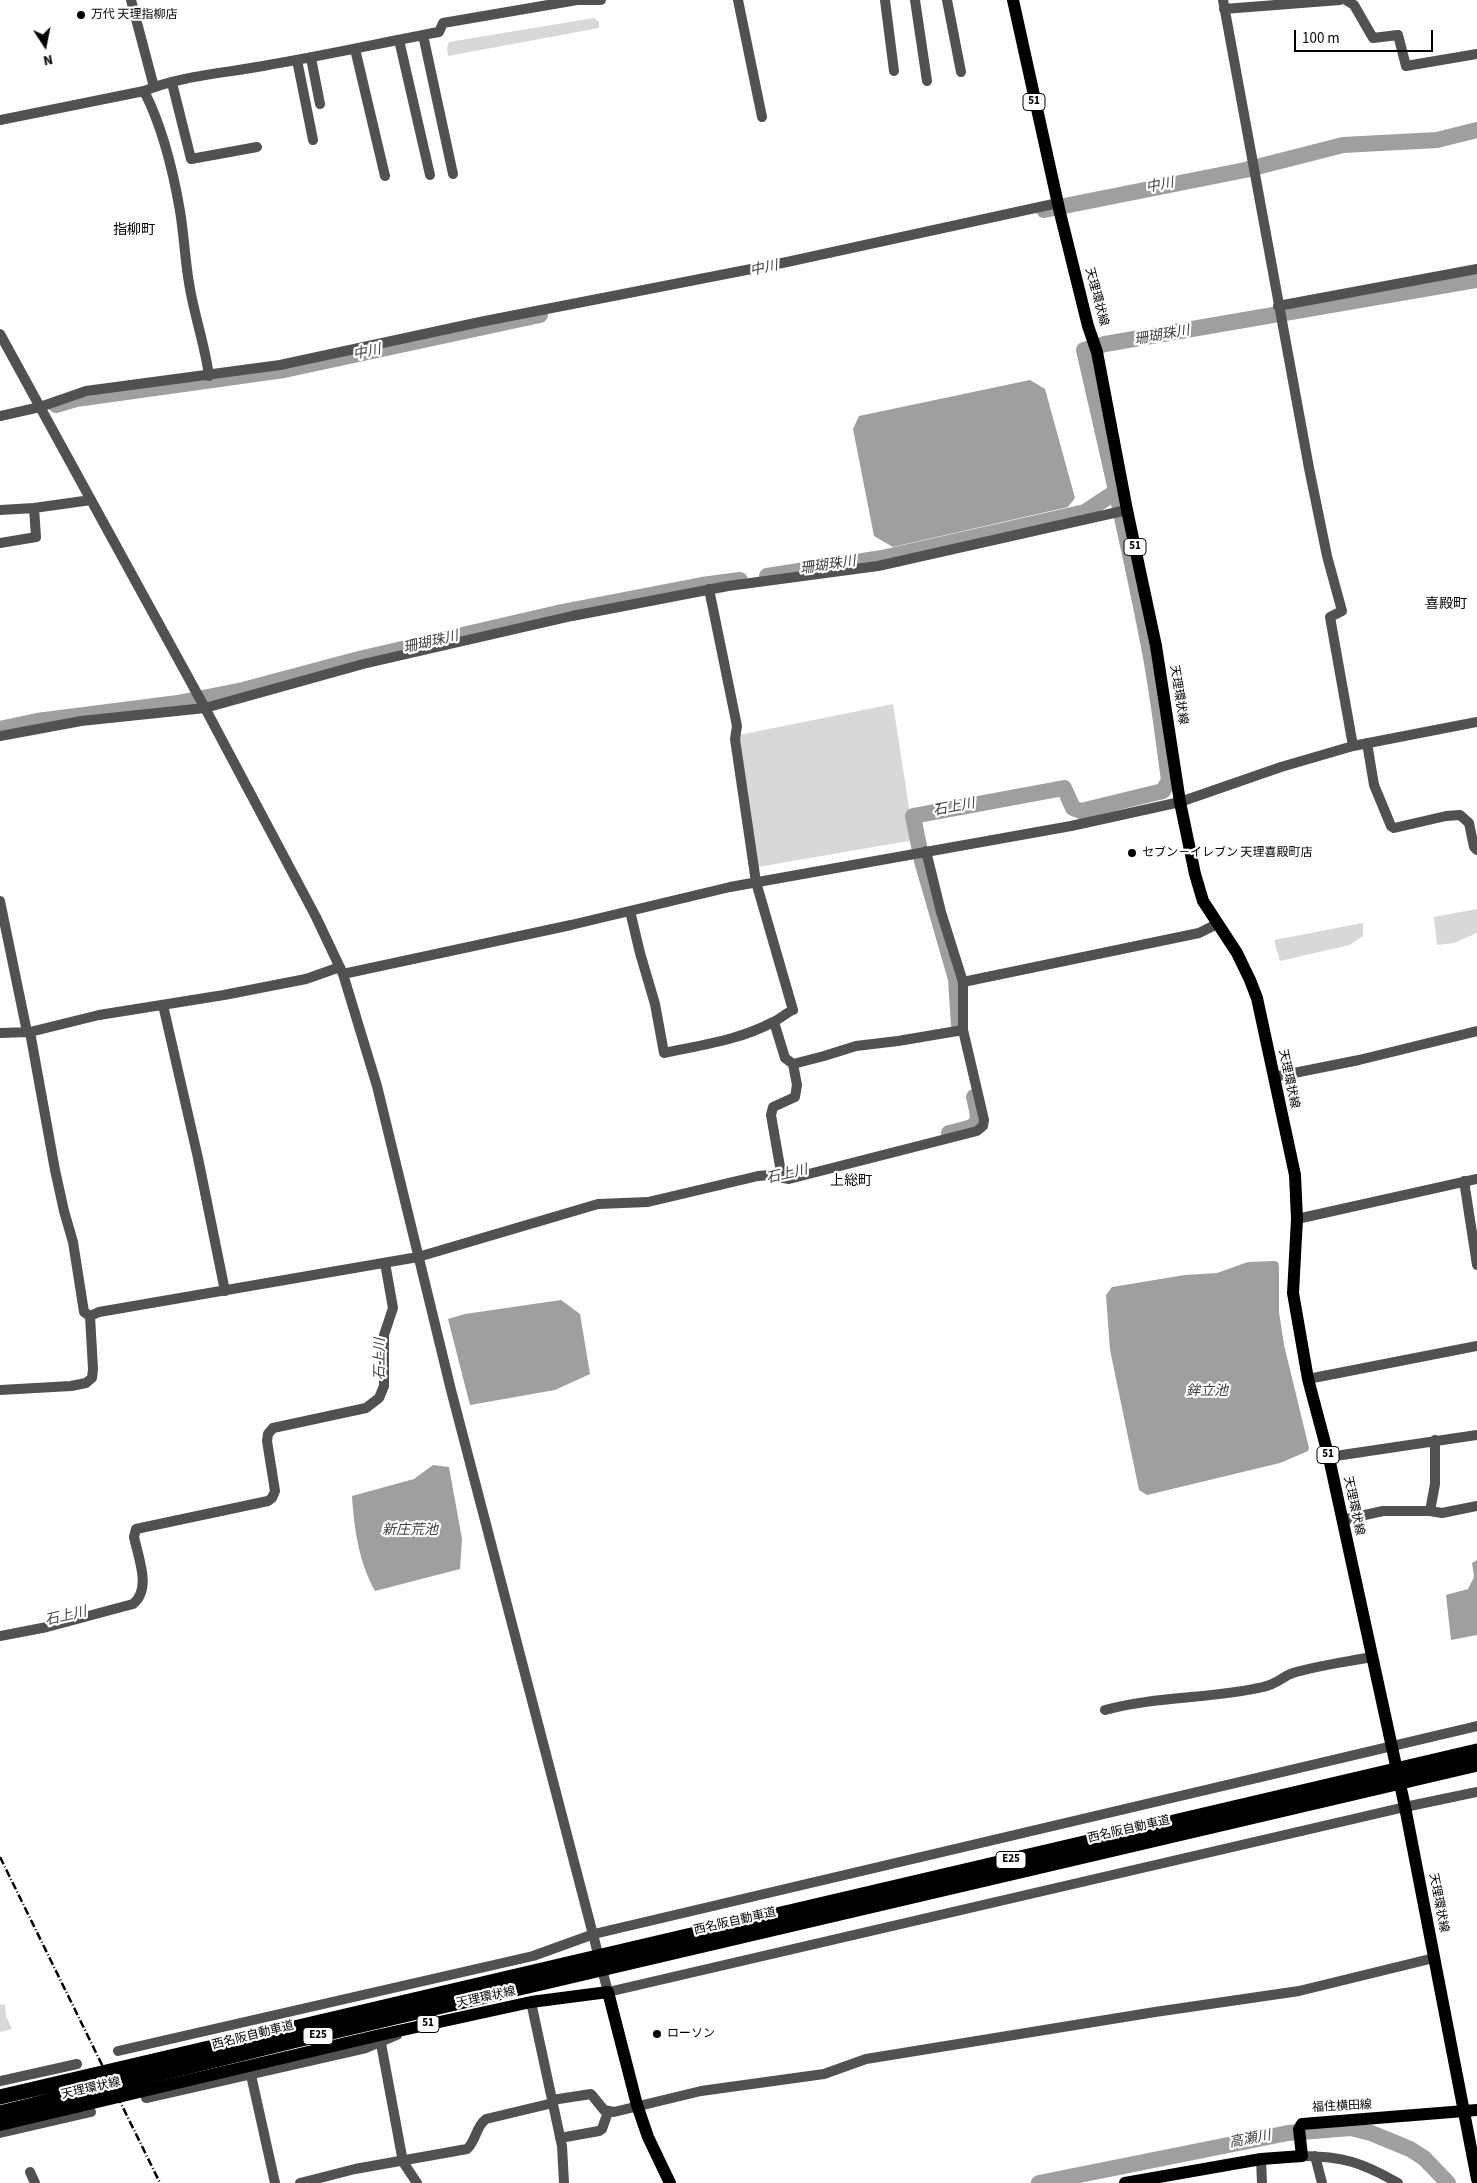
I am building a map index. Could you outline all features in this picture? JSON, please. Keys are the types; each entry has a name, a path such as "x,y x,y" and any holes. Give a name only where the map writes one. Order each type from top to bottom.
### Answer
{"highway":[{"path":"1452,1757 1462,1748 1477,1744"},
{"name":"西名阪自動車道","path":"1408,1774 1452,1757 1477,1751"},
{"name":"西名阪自動車道","path":"0,2097 636,1955 1389,1778 1477,1764"},
{"name":"西名阪自動車道","path":"0,2113 636,1955"}],"main road":[{"name":"天理環状線","path":"1013,0 1031,90 1088,326 1095,347 1156,646 1180,802 1195,874 1203,900 1237,953 1254,989 1295,1175 1297,1219 1293,1293 1308,1379 1329,1458 1392,1745 1477,2179"},
{"name":"天理環状線","path":"0,2125 250,2070 381,2039 414,2028 531,2002 608,1992"},
{"path":"608,1992 637,2106 648,2137 670,2183"},
{"name":"福住横田線","path":"1301,2151 1299,2129 1302,2124 1477,2110"},
{"path":"1125,2183 1261,2160 1301,2151"}],"street":[{"path":"131,0 154,87"},
{"path":"0,120 144,92 154,87 172,83 311,58 439,32 444,23 520,8 577,0 601,0"},
{"path":"738,0 762,118"},
{"path":"885,0 894,71"},
{"path":"914,0 927,82"},
{"path":"947,0 961,72"},
{"path":"1340,0 1223,4 1278,308 1327,556 1342,611 1330,617 1353,746"},
{"path":"1346,0 1354,5 1373,38 1398,35 1406,66 1477,54"},
{"path":"423,35 453,174"},
{"path":"399,40 430,175"},
{"path":"355,49 385,176"},
{"path":"311,58 320,104"},
{"path":"297,60 313,140"},
{"path":"172,83 190,159 257,147"},
{"path":"144,92 157,116 170,164 180,211 189,284 207,358 209,376"},
{"path":"0,416 40,407 86,391 280,365 480,322 1059,208"},
{"path":"1278,308 1477,269"},
{"path":"0,334 205,708 342,970 377,1086 418,1257 491,1544 608,1992 1405,1807 1477,1792"},
{"path":"0,510 34,508 91,500"},
{"path":"0,543 36,537 34,508"},
{"path":"0,736 81,721 205,708 363,664 572,616 709,589 808,574 878,566 1127,510"},
{"path":"630,911 655,1004 664,1053 726,1040 774,1022 793,1010 756,882 735,739 736,726 709,589"},
{"path":"0,1033 29,1032 99,1015 224,995 571,925 756,882 1071,826 1180,802 1282,767 1353,746 1477,722"},
{"path":"1367,743 1374,785 1391,826 1394,828 1446,816 1460,816 1469,823 1474,847 1477,850"},
{"path":"90,1316 99,1312 225,1292 418,1257 598,1204 648,1202 770,1175 789,1179 977,1131 982,1126 984,1120 960,1030 963,982 941,912 926,851"},
{"path":"0,901 29,1032 57,1178 73,1242 84,1312 90,1316"},
{"path":"963,982 1199,933 1217,924"},
{"path":"163,1005 198,1158 225,1292"},
{"path":"774,1022 785,1058 793,1064 797,1085 795,1097 773,1107 771,1115 782,1178"},
{"path":"793,1064 856,1046 960,1030"},
{"path":"1274,1077 1359,1060 1477,1031"},
{"path":"1297,1219 1477,1179"},
{"path":"1464,1181 1477,1266"},
{"path":"0,1636 46,1627 133,1604 141,1595 143,1586 134,1537 136,1530 268,1501 272,1498 275,1491 267,1441 268,1434 273,1428 366,1408 375,1402 384,1386 384,1335 393,1308 385,1263"},
{"path":"0,1390 71,1386 86,1383 92,1378 94,1369 90,1316"},
{"path":"1308,1379 1477,1346"},
{"path":"1329,1458 1435,1440 1477,1435"},
{"path":"1430,1511 1435,1484 1435,1440"},
{"path":"1342,1520 1384,1511 1430,1511 1442,1513 1477,1506"},
{"path":"1105,1710 1189,1696 1218,1695 1263,1688 1277,1684 1292,1674 1372,1657"},
{"path":"118,2051 534,1956 594,1934 1477,1726"},
{"path":"608,2112 742,2084 782,2082 824,2074 866,2059 1156,2012 1300,1991 1434,1958"},
{"path":"531,2002 560,2138 564,2183"},
{"path":"381,2039 402,2162 417,2183"},
{"path":"0,2081 77,2064"},
{"path":"146,2098 250,2070 275,2183"},
{"path":"300,2183 333,2179 402,2162 467,2149 472,2145 481,2122 486,2119 552,2102 592,2094 608,2112"},
{"path":"0,2133 91,2112"},
{"path":"560,2138 599,2131 602,2129 608,2112"},
{"path":"1301,2151 1315,2156 1341,2158 1369,2166 1398,2183"},
{"path":"1315,2156 1322,2183"},
{"path":"1261,2160 1262,2183"},
{"path":"30,2172 34,2183"}],"shaded area":[{"path":"594,18 599,22 599,28 448,56 447,48 449,42"},
{"path":"893,704 914,840 758,867 739,735"},
{"path":"1477,909 1477,933 1454,943 1437,945 1434,917"},
{"path":"1363,923 1363,936 1350,945 1280,961 1274,940"},
{"path":"5,2004 6,2016 12,2029 0,2032 0,2005"}],"water":[{"path":"1030,380 1045,389 1075,498 1068,507 893,547 874,536 853,429 859,416"},
{"name":"鉾立池","path":"1248,1262 1278,1262 1279,1267 1279,1312 1284,1345 1309,1448 1308,1451 1280,1463 1147,1495 1139,1490 1110,1350 1106,1295 1112,1287 1185,1275 1217,1273"},
{"path":"561,1300 580,1314 590,1374 555,1390 470,1405 448,1319 465,1314"},
{"name":"新庄荒池","path":"433,1465 449,1467 462,1539 460,1569 375,1591 365,1569 358,1545 352,1496 414,1479"},
{"path":"1477,1560 1477,1635 1451,1640 1446,1595 1468,1589 1474,1577 1472,1563"}],"waterway":[{"name":"中川","path":"1044,210 1245,170 1343,145 1437,140 1477,130"},
{"name":"石上川","path":"959,1026 956,979 922,861 913,816 1064,788 1073,808 1081,811 1163,791 1169,780 1156,684 1143,614 1084,350 1105,344 1477,280"},
{"name":"中川","path":"56,405 76,399 284,370 540,315"},
{"name":"珊瑚珠川","path":"767,576 882,558 1085,512 1117,491"},
{"name":"珊瑚珠川","path":"0,729 37,721 178,703 243,690 359,659 562,612 702,585 740,580"},
{"name":"石上川","path":"949,1133 972,1127 975,1124 978,1115 974,1097"},
{"name":"高瀬川","path":"1039,2183 1288,2133 1351,2128 1371,2133 1410,2149 1424,2158 1448,2183"}],"railway":[{"path":"0,1857 160,2183"}],"place":[{"name":"万代 天理指柳店","path":"81,15"},
{"name":"セブン－イレブン 天理喜殿町店","path":"1132,853"},
{"name":"ローソン","path":"657,2034"}],"district":[{"name":"指柳町","path":"134,231"},
{"name":"喜殿町","path":"1446,605"},
{"name":"上総町","path":"851,1182"}]}
